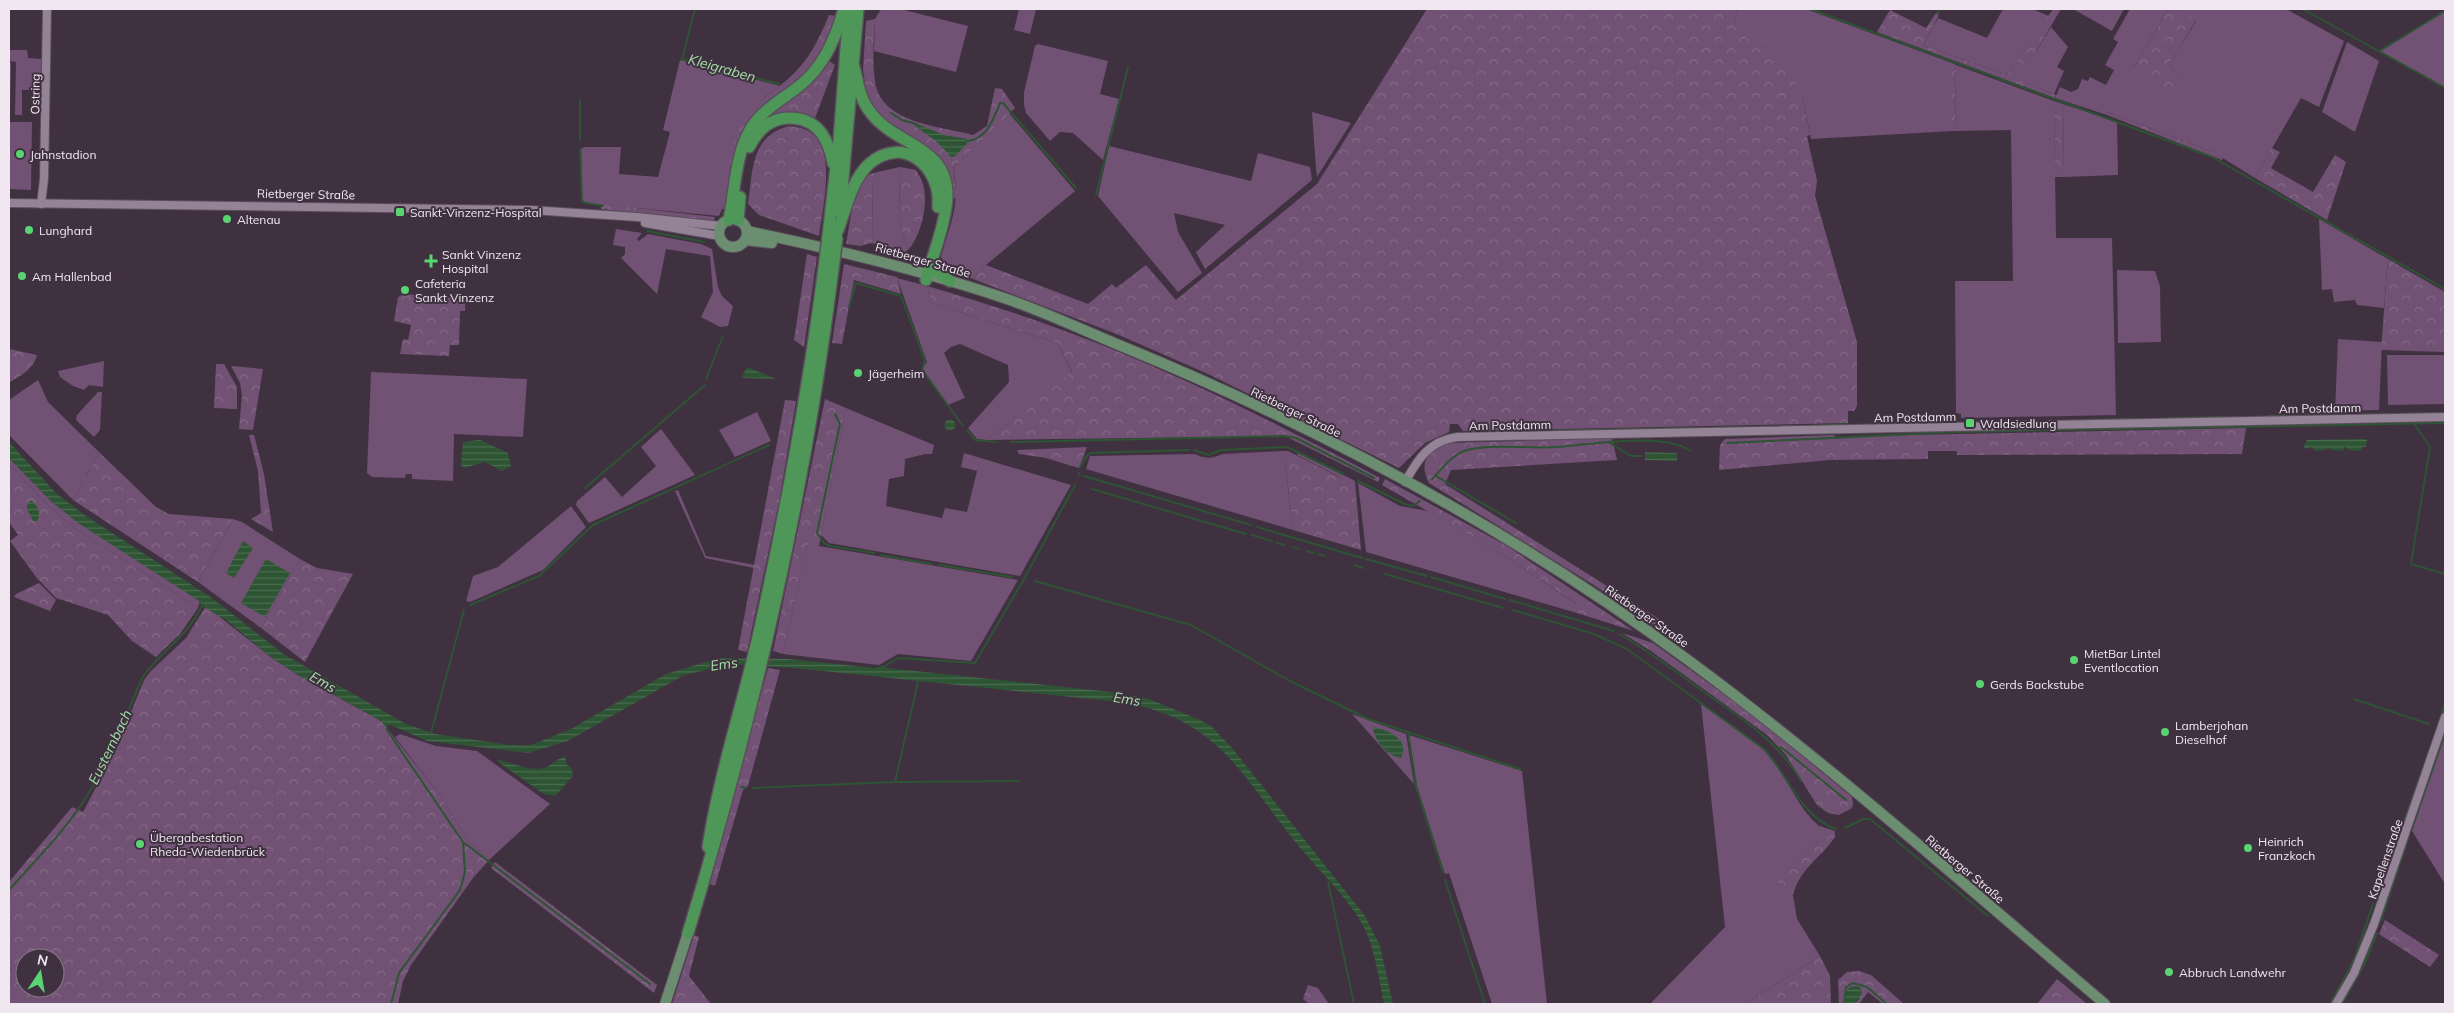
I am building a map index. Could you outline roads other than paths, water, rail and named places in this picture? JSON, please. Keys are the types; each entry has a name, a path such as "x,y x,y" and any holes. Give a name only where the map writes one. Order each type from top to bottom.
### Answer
{"highway":[{"path":"727,225 741,151 750,131 764,113 800,86 817,67 830,48 844,9"},
{"path":"834,234 835,172 848,9"},
{"path":"688,934 712,859 762,638 807,412 834,234 854,66 858,9"},
{"path":"854,66 860,92 870,112 887,128 930,155 944,175 946,202 932,259 923,276"},
{"path":"727,225 739,205 749,147 756,134 771,122 787,118 797,118 813,125 826,140 835,172"},
{"path":"834,234 855,184 870,163 891,154 915,157 933,174 939,196 937,214 923,276"},
{"path":"932,259 936,269 950,281"}],"main road":[{"path":"727,225 746,227 746,235"},
{"name":"Rietberger Straße","path":"727,225 723,242 730,246 739,246 746,235 834,249 923,276 1114,343"},
{"name":"Rietberger Straße","path":"923,276 950,281 1040,311 1242,399 1405,482 1537,557 1642,626 1799,745 2105,1004"},
{"path":"665,1004 688,934"}],"street":[{"name":"Ostring","path":"44,204 47,9"},
{"name":"Rietberger Straße","path":"9,203 511,209 727,225"},
{"name":"Am Postdamm","path":"1405,482 1420,456 1429,447 1446,439 1457,437 2445,417"},
{"name":"Kapellenstraße","path":"2336,1004 2354,973 2371,932 2445,717"}],"water":[{"path":"915,123 944,135 967,139 967,144 954,157 951,157 937,142 915,126"},
{"path":"747,367 775,379 744,378 742,377"},
{"path":"950,419 956,425 950,431 944,425"},
{"path":"480,440 508,453 511,466 502,471 485,462 464,468 461,465 463,442"},
{"path":"2307,440 2367,440 2366,447 2362,447 2361,451 2348,450 2345,446 2343,451 2332,450 2328,447 2327,450 2315,451 2312,447 2305,449 2304,446"},
{"name":"Ems","path":"9,442 56,493 83,514 209,596 285,655 406,724 435,734 510,745 531,745 571,729 666,674 719,658 788,659 875,668 882,666 1111,692 1149,699 1211,726 1233,749 1365,916 1380,946 1393,1004 1384,1004 1375,960 1367,934 1355,912 1338,890 1302,850 1227,755 1207,737 1183,722 1155,710 1120,702 794,668 732,664 684,675 568,741 528,753 427,741 391,725 385,726 381,721 298,675 272,658 226,620 204,607 199,601 78,523 52,502 9,458"},
{"path":"1645,452 1677,453 1677,461 1645,460"},
{"path":"32,501 36,505 39,516 36,522 33,521 27,509 28,502"},
{"path":"243,541 253,548 234,578 226,573"},
{"path":"266,559 290,573 265,617 241,603"},
{"path":"1374,727 1392,734 1401,741 1403,752 1401,758 1396,757 1383,748 1374,734"},
{"path":"565,756 567,765 572,769 573,776 555,796 544,794 497,760 527,768 539,769 547,767"},
{"path":"1850,987 1860,987 1862,992 1859,1000 1854,1004 1845,1004 1846,991"}],"waterway":[{"name":"Kleigraben","path":"695,9 682,59 779,84"},
{"path":"1810,9 2212,157 2445,289"},
{"path":"1938,13 1940,9"},
{"path":"2303,9 2445,88"},
{"path":"2379,51 2445,11"},
{"path":"1096,195 1128,67"},
{"path":"580,100 580,140"},
{"path":"967,141 980,137 984,133 992,122 1000,103 1003,103 1076,188"},
{"name":"Kleigraben","path":"891,113 902,120 916,124"},
{"path":"580,149 582,202 603,206"},
{"path":"647,231 704,242"},
{"path":"849,307 856,283 901,296 925,360 922,370 963,426"},
{"path":"706,379 723,336"},
{"path":"585,488 705,385"},
{"path":"2336,415 2445,413"},
{"path":"835,414 840,424 817,533 824,543 830,546 874,553"},
{"path":"2268,416 2331,415"},
{"path":"2169,418 2227,417"},
{"path":"2086,420 2115,419"},
{"path":"2120,419 2160,419"},
{"path":"1727,443 1956,432 2445,423"},
{"path":"1809,426 1849,424"},
{"path":"2414,424 2430,447 2411,564 2445,574"},
{"path":"1700,428 1804,426"},
{"path":"1468,432 1692,428"},
{"path":"967,430 975,440 996,442"},
{"path":"1011,442 1285,436 1296,438 1374,478"},
{"path":"1432,479 1459,453 1484,447 1555,447 1644,440 1678,445 1691,451"},
{"path":"1610,443 1631,456 1641,456"},
{"path":"470,605 539,576 593,525 769,445"},
{"path":"1194,450 1209,455 1221,450 1287,447 1343,474"},
{"path":"1080,467 1090,453 1189,450"},
{"path":"1084,476 1251,525"},
{"path":"1436,476 1516,523"},
{"path":"1358,481 1407,505 1413,506 1420,501"},
{"path":"883,667 898,658 975,663 1024,579 1075,485"},
{"path":"1092,489 1246,534"},
{"path":"1257,527 1362,558"},
{"path":"1252,535 1272,541"},
{"path":"1277,543 1284,545"},
{"path":"1293,547 1299,549"},
{"path":"1307,551 1314,553"},
{"path":"1318,554 1324,556"},
{"path":"881,555 931,564"},
{"path":"1366,559 1427,576"},
{"path":"939,565 1012,577"},
{"path":"1355,565 1363,568"},
{"path":"1385,574 1503,608"},
{"path":"1431,577 1505,599"},
{"path":"1035,581 1191,625 1290,681 1368,719 1520,769"},
{"path":"1510,600 1614,631"},
{"name":"Eusternbach","path":"9,890 75,814 108,757 142,678 182,635 203,604"},
{"path":"431,733 464,610"},
{"path":"1513,610 1594,634 1627,649 1764,749 1804,805 1813,815 1836,829"},
{"path":"1619,634 1663,662 1758,731 1781,754 1801,781"},
{"path":"895,782 918,682"},
{"path":"2354,699 2429,724"},
{"path":"2439,723 2445,703"},
{"path":"387,725 387,730 463,842 650,984"},
{"path":"2394,850 2437,729"},
{"path":"1408,732 1416,786 1443,872"},
{"path":"2412,828 2445,733"},
{"path":"1778,748 1781,747 1846,800"},
{"path":"753,788 895,782 1019,781"},
{"path":"741,787 746,788"},
{"path":"1876,802 1996,904"},
{"path":"1845,828 1863,819 1870,819 1988,916"},
{"path":"2381,921 2409,836"},
{"path":"391,1004 399,973 460,890 465,872 463,842"},
{"path":"1445,880 1485,1004"},
{"path":"1328,882 1354,1004"},
{"path":"2330,1004 2354,960 2373,904"},
{"path":"2342,1004 2364,965 2377,933"},
{"path":"1844,1004 1846,987 1853,983 1867,987 1887,1004"}],"place":[{"name":"Jahnstadion","path":"20,154"},
{"name":"Sankt-Vinzenz-Hospital","path":"400,212"},
{"name":"Altenau","path":"227,219"},
{"name":"Lunghard","path":"29,230"},
{"name":"Sankt Vinzenz Hospital","path":"431,261"},
{"name":"Am Hallenbad","path":"22,276"},
{"name":"Cafeteria Sankt Vinzenz","path":"405,290"},
{"name":"Jägerheim","path":"858,373"},
{"name":"Waldsiedlung","path":"1970,423"},
{"name":"MietBar Lintel Eventlocation","path":"2074,660"},
{"name":"Gerds Backstube","path":"1980,684"},
{"name":"Lamberjohan Dieselhof","path":"2165,732"},
{"name":"Übergabestation Rheda-Wiedenbrück","path":"140,844"},
{"name":"Heinrich Franzkoch","path":"2248,848"},
{"name":"Abbruch Landwehr","path":"2169,972"}]}
